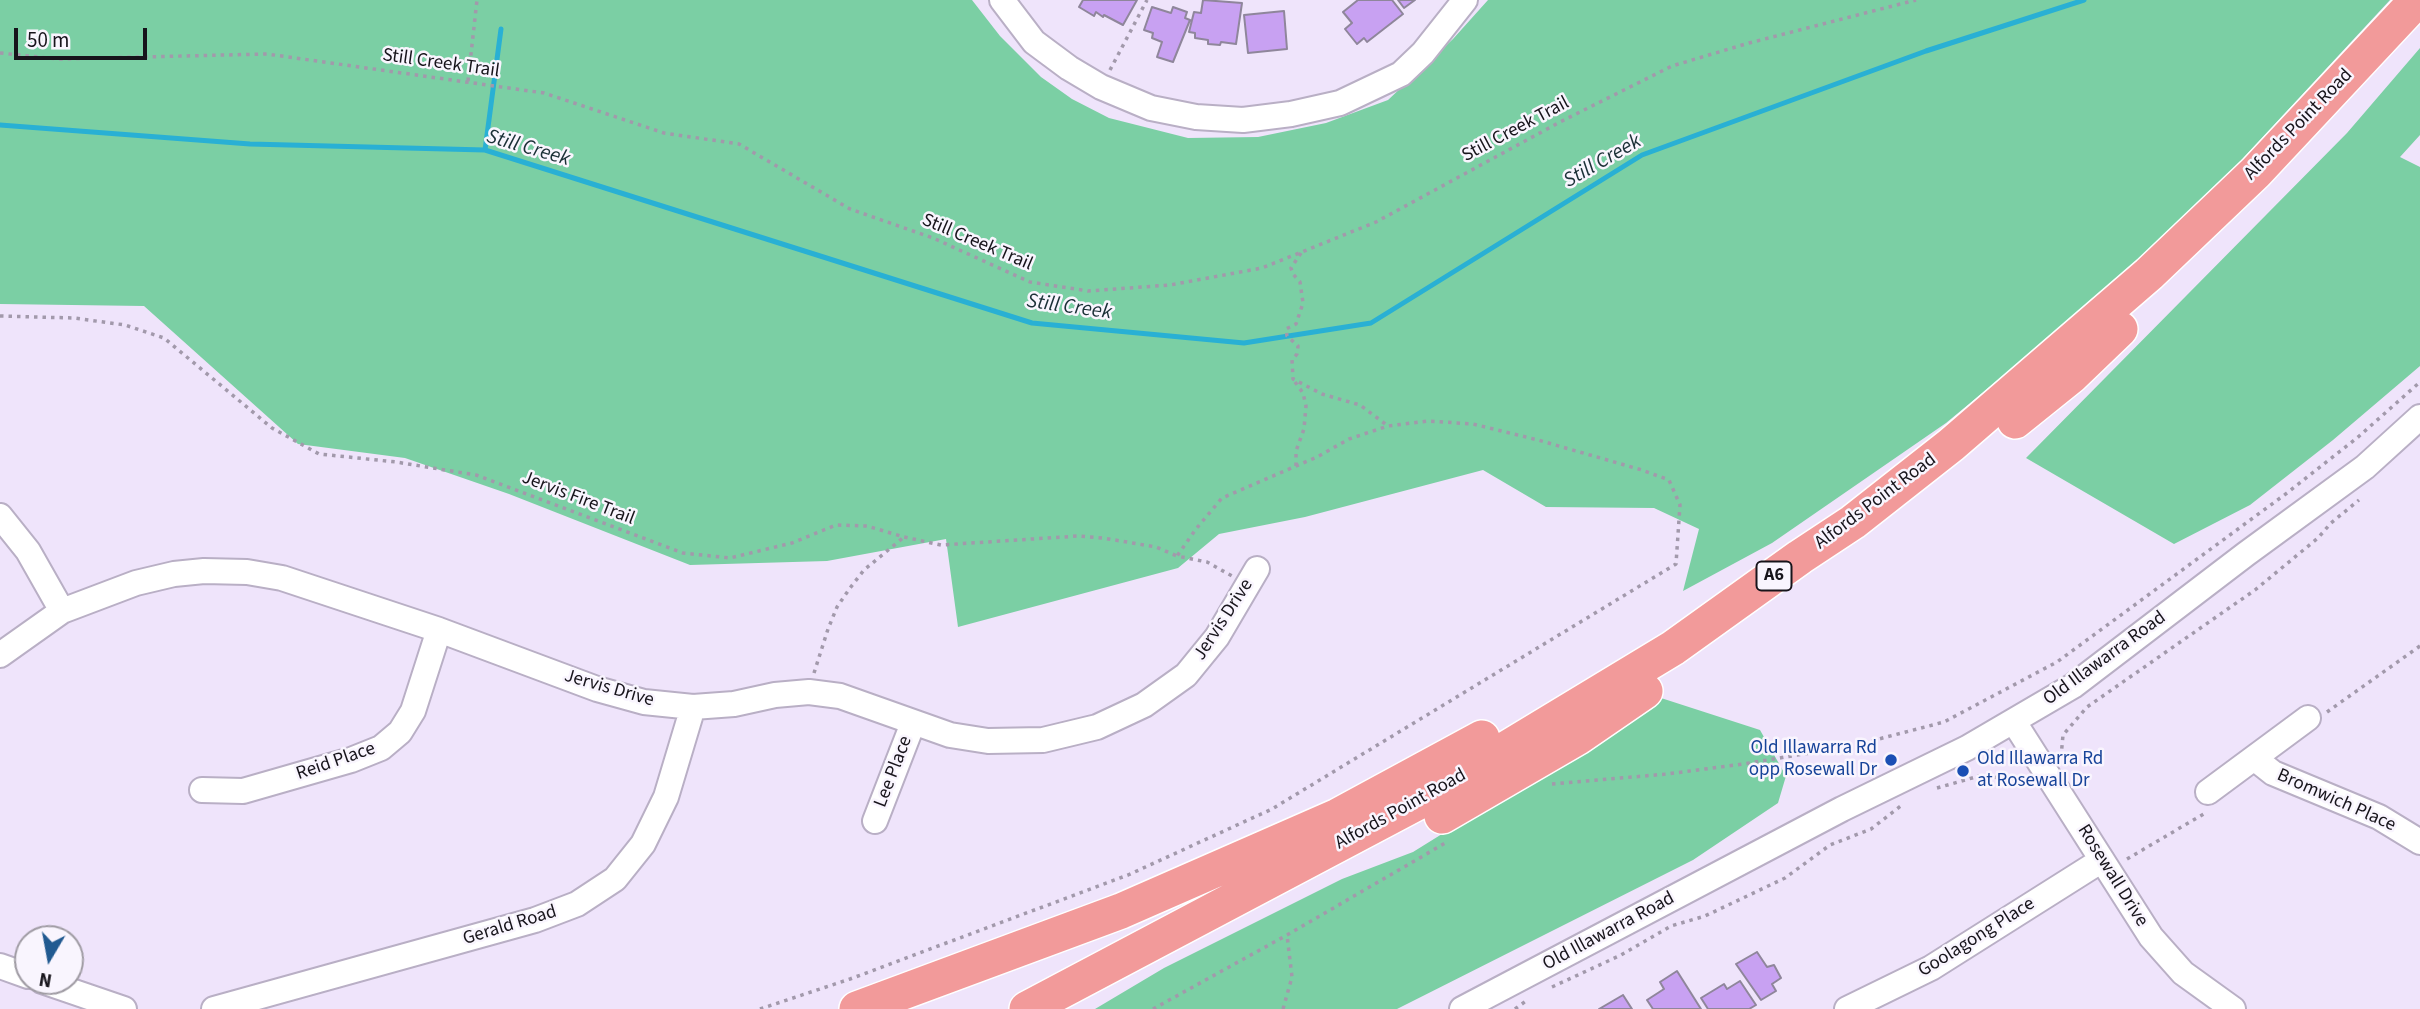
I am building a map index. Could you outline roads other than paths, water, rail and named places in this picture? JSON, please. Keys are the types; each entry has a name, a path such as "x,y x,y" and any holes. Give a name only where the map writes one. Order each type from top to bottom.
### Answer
{"highway":[{"name":"Alfords Point Road","path":"1027,1009 1420,801 1673,648 1853,522 1898,489 2149,274 2256,172 2417,0"},
{"name":"Alfords Point Road","path":"1067,1009 1167,952 1320,880 1413,832 1578,737 1736,630 1920,497 2071,376 2317,138 2420,29"},
{"name":"A6","path":"857,1009 1121,911 1338,816 1556,697 1760,572 1800,557"}],"street":[{"path":"1002,0 1034,42 1101,87 1151,108 1196,117 1243,120 1291,114 1340,103 1401,74 1423,52 1465,0"},
{"name":"Old Illawarra Road","path":"1462,1009 1842,809 1920,772 2014,722 2073,686 2365,467 2420,417"},
{"path":"0,516 28,551 62,611"},
{"name":"Jervis Drive","path":"0,655 62,611 136,583 174,573 247,572 282,578 439,630 597,689 644,702 693,707 734,704 775,695 809,692 840,696 950,735 988,741 1043,740 1097,727 1144,705 1186,675 1217,637 1257,569"},
{"name":"Reid Place","path":"202,790 243,791 351,760 381,748 400,732 413,711 439,630"},
{"name":"Gerald Road","path":"214,1009 535,920 577,904 615,878 643,844 666,797 693,707"},
{"name":"Bromwich Place","path":"2212,799 2254,758 2308,718"},
{"name":"Rosewall Drive","path":"2014,722 2151,937 2183,973 2233,1009"},
{"name":"Lee Place","path":"875,821 913,723"},
{"name":"Bromwich Place","path":"2254,758 2273,773 2379,817 2420,842"},
{"name":"Goolagong Place","path":"1847,1009 1931,968 2105,865"},
{"path":"81,1002 124,1009"}],"waterway":[{"name":"Still Creek","path":"0,125 250,144 485,150 1032,323 1244,343 1371,323 1642,155 1926,51 2084,0"},
{"path":"485,150 501,29"}],"place":[{"name":"Old Illawarra Rd opp Rosewall Dr","path":"1891,760"},
{"name":"Old Illawarra Rd at Rosewall Dr","path":"1963,771"}]}
